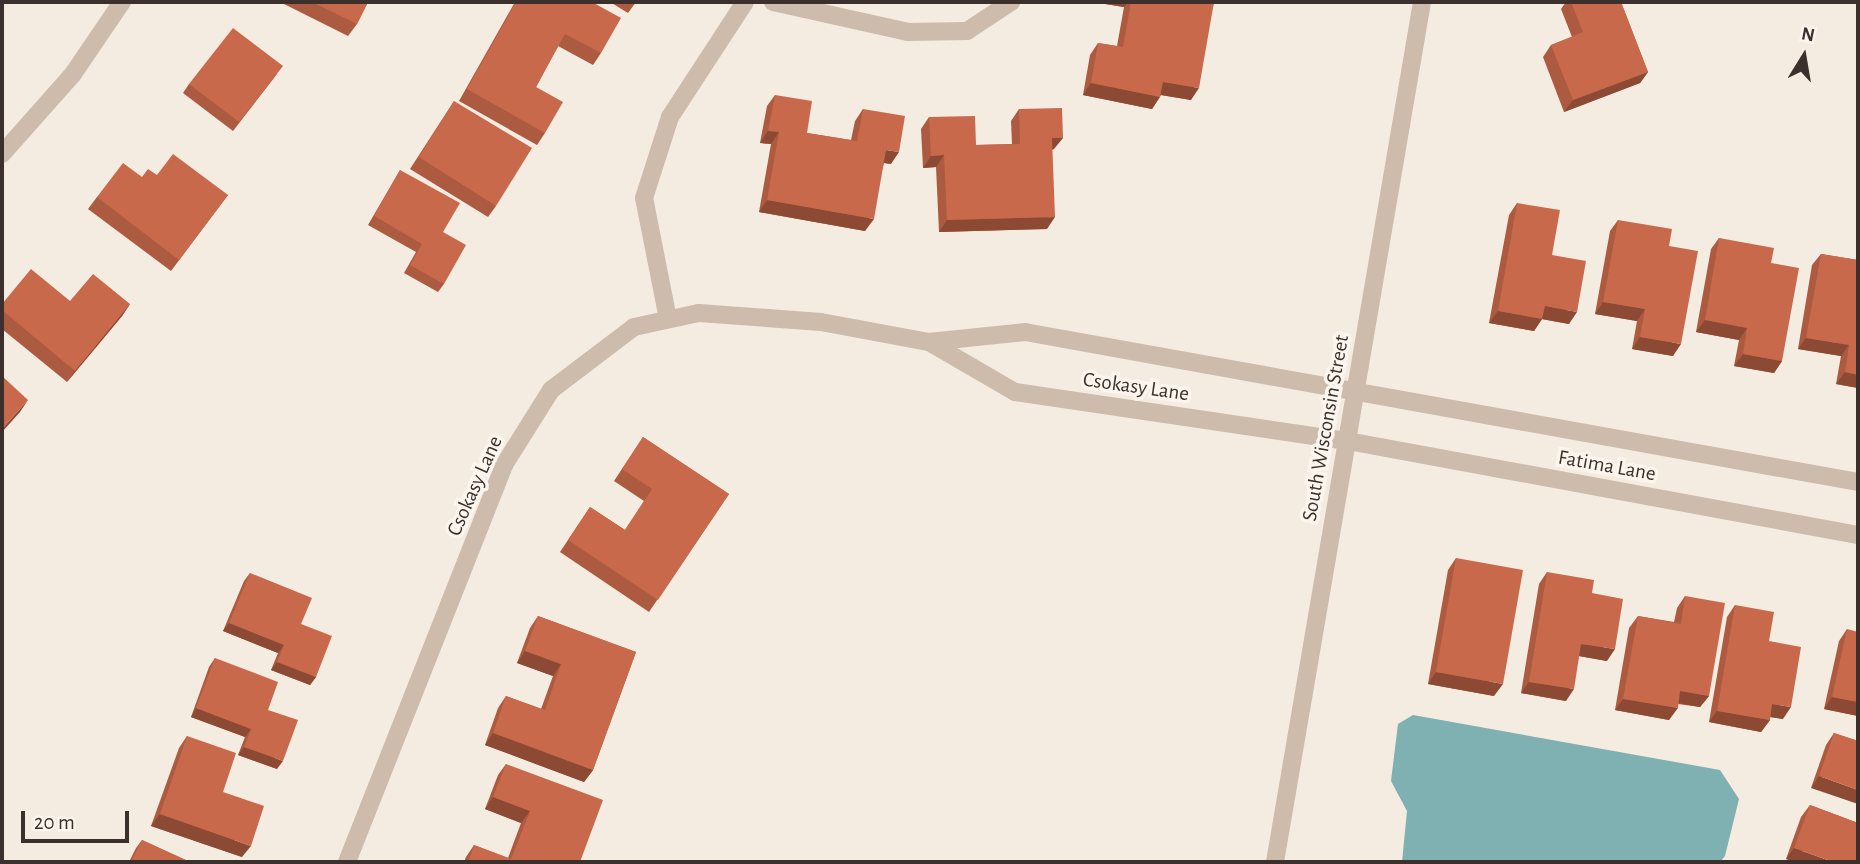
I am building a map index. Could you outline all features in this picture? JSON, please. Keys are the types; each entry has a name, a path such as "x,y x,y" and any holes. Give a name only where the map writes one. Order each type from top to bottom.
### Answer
{"street":[{"path":"2,155 74,74 122,2"},
{"path":"668,320 644,198 670,117 745,2"},
{"path":"773,2 908,32 967,31 1011,2"},
{"name":"South Wisconsin Street","path":"1275,862 1422,2"},
{"name":"Csokasy Lane","path":"347,862 504,466 551,390 634,327 699,313 821,321 929,342 1026,332 1355,394"},
{"name":"Csokasy Lane","path":"929,342 1015,392 1348,441"},
{"name":"Fatima Lane","path":"1355,394 1858,482"},
{"name":"Fatima Lane","path":"1348,441 1858,535"}],"water":[{"path":"1413,715 1720,770 1739,799 1725,856 1720,862 1402,862 1407,811 1391,781 1398,724"}],"building":[{"path":"312,2 368,2 357,24"},
{"path":"516,2 592,2 621,18 601,53 565,34 536,87 563,102 545,133 467,89"},
{"path":"1131,2 1214,2 1199,88 1163,82 1160,97 1091,83 1098,43 1123,47"},
{"path":"1571,2 1621,2 1648,72 1573,100 1551,45 1583,32"},
{"path":"233,28 283,66 239,122 189,84"},
{"path":"775,95 812,101 807,133 857,141 863,109 905,116 899,152 886,150 874,219 767,200 779,132 768,131"},
{"path":"454,101 532,148 496,206 419,157"},
{"path":"1062,108 1063,138 1052,138 1055,217 947,220 944,155 931,156 929,117 975,116 976,145 1020,144 1019,109"},
{"path":"173,154 228,195 179,260 97,197 123,163 142,177 148,169 157,175"},
{"path":"400,170 460,203 443,232 466,245 444,284 410,265 422,244 374,216"},
{"path":"1517,203 1560,210 1552,255 1586,261 1577,312 1545,306 1542,319 1498,311"},
{"path":"1618,220 1672,229 1669,246 1698,251 1681,344 1640,337 1645,309 1603,302"},
{"path":"1719,238 1774,248 1771,263 1799,268 1782,361 1743,354 1747,328 1705,320"},
{"path":"1821,254 1858,260 1858,375 1845,372 1849,345 1806,338"},
{"path":"31,269 70,301 93,274 130,304 75,371 2,310 2,304"},
{"path":"2,376 28,400 2,429"},
{"path":"643,437 729,494 658,600 568,540 590,507 625,530 652,489 622,469"},
{"path":"1456,558 1523,570 1503,684 1436,672"},
{"path":"1547,572 1594,580 1592,593 1623,599 1615,649 1581,644 1574,689 1529,682"},
{"path":"250,573 312,598 301,624 332,636 316,677 277,662 284,645 229,623"},
{"path":"1685,596 1725,603 1709,696 1680,691 1678,708 1623,699 1638,616 1681,624"},
{"path":"1735,605 1774,612 1769,641 1801,647 1791,707 1772,704 1770,720 1717,711"},
{"path":"538,616 636,652 593,770 493,733 506,696 545,710 561,664 525,651"},
{"path":"1847,629 1858,632 1858,702 1832,697"},
{"path":"215,658 278,682 268,710 298,720 283,761 244,747 251,729 196,708"},
{"path":"1834,733 1858,741 1858,790 1819,776"},
{"path":"187,736 236,753 223,792 264,806 251,846 160,814"},
{"path":"506,764 603,800 580,862 468,862 474,845 511,859 530,811 493,797"},
{"path":"1810,805 1858,823 1858,862 1833,862 1794,848"},
{"path":"142,840 190,862 131,862"}]}
